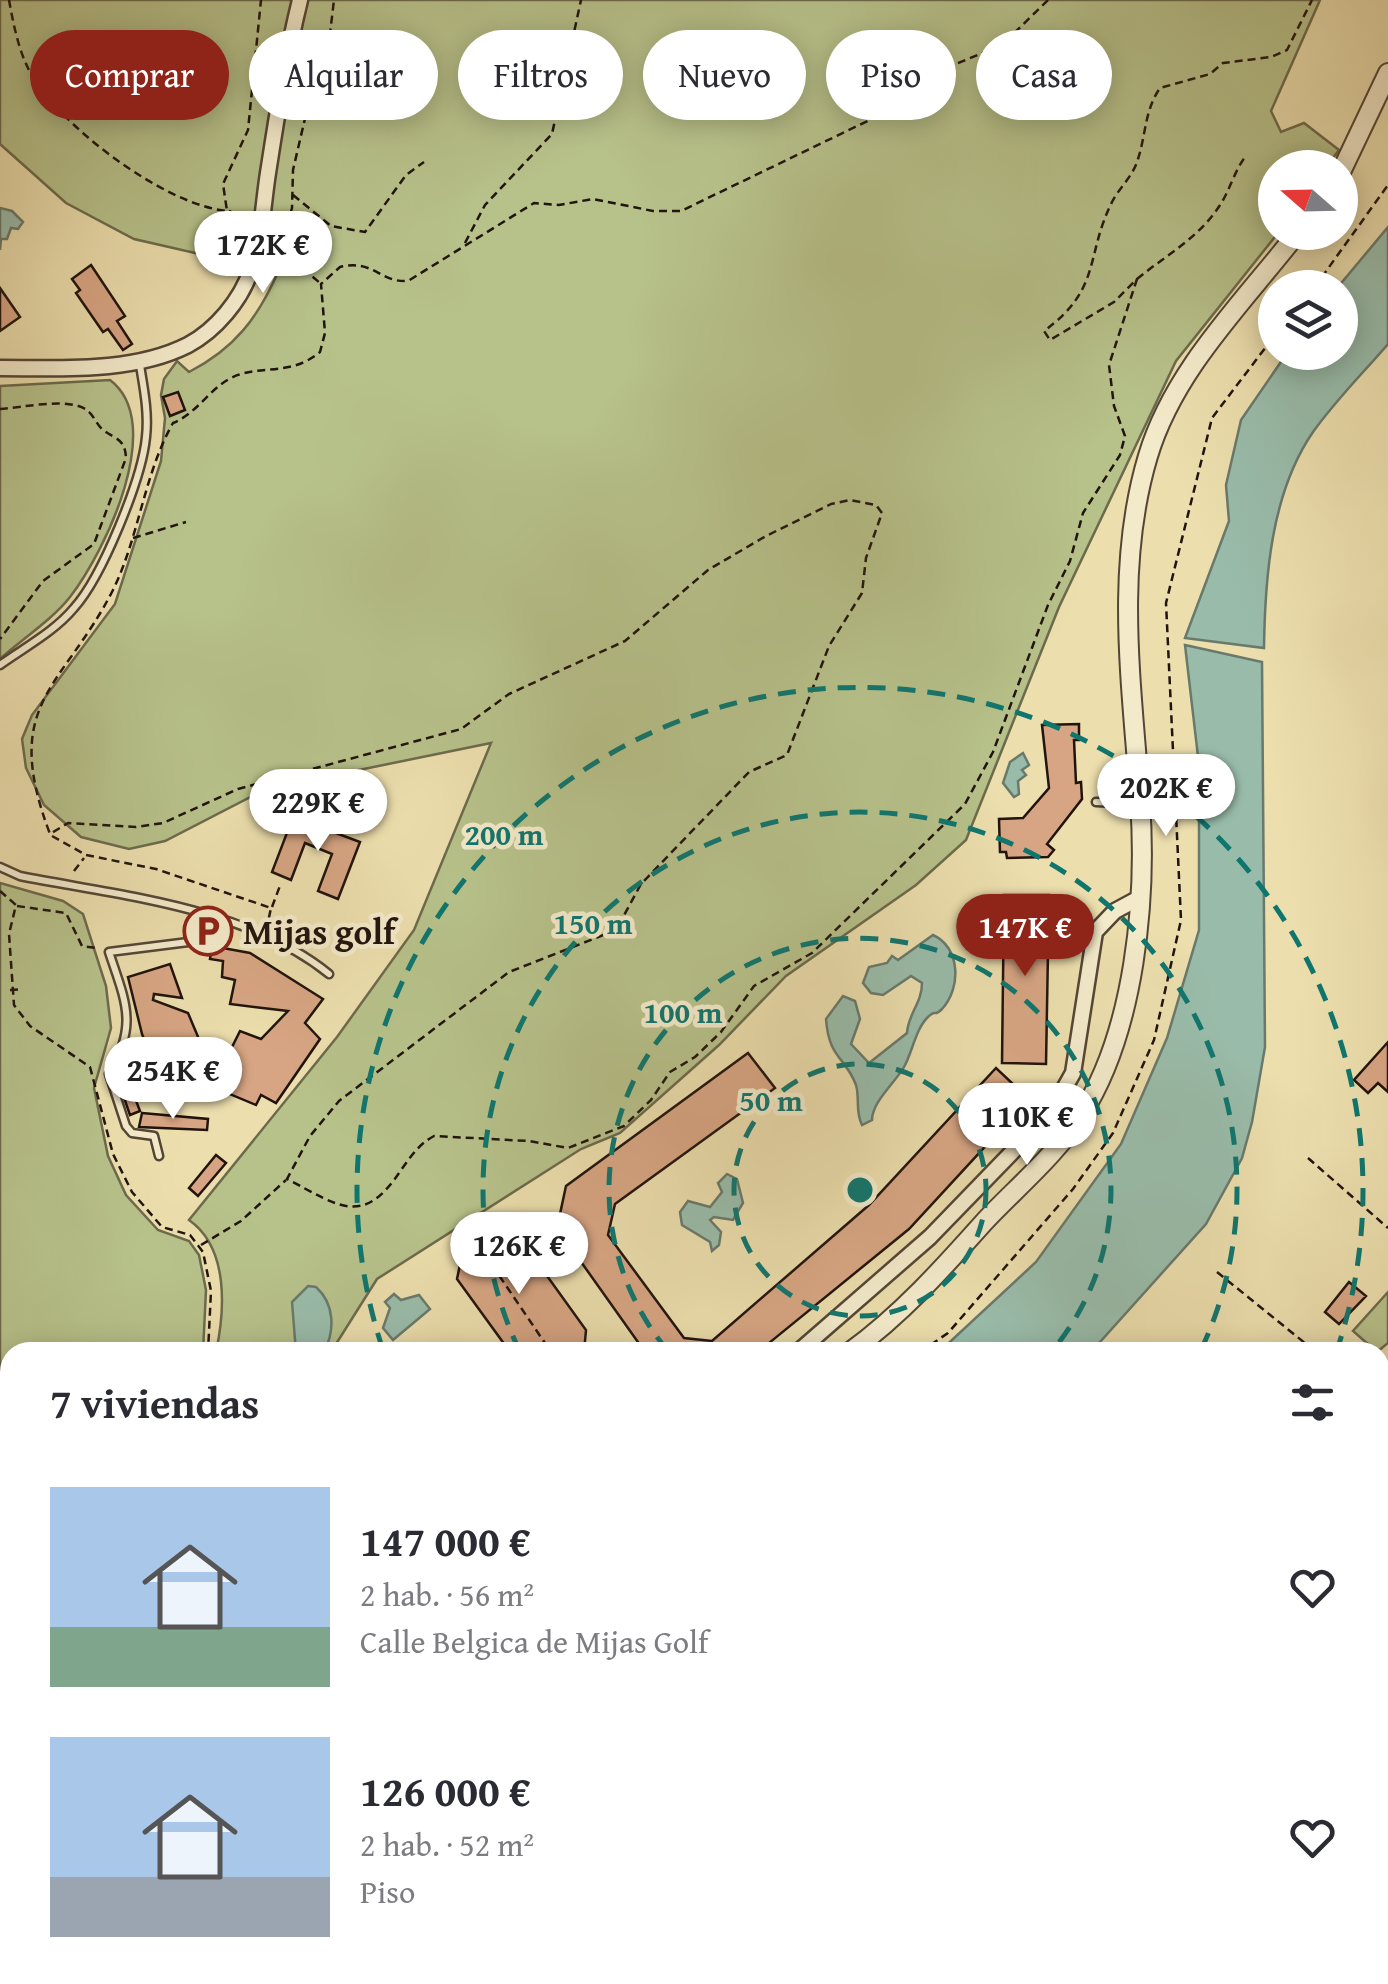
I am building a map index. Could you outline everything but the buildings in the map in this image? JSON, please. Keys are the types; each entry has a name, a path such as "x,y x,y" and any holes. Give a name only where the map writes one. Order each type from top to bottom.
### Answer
{"street":[{"path":"0,368 87,368 186,346 213,328 236,300 251,272 260,230 281,87 300,0"},
{"path":"1351,150 1388,73"},
{"path":"861,1342 930,1282 1080,1118 1104,1074 1120,1028 1140,896 1140,804 1128,658 1128,554 1148,457 1164,413 1191,367 1284,250"},
{"path":"809,1342 930,1237 1051,1112 1073,1073 1095,932 1115,911 1140,896"}],"lane":[{"path":"0,665 58,625 78,605 106,550 146,440 139,359"},
{"path":"1096,802 1140,804"},
{"path":"0,867 228,922 266,938 329,974"},
{"path":"159,1156 154,1136 132,1133 126,1126 109,1074 123,1051 130,1020 110,952 220,938 228,922"}],"path":[{"path":"9,0 28,67 53,105 79,130 162,187 200,205 227,210 260,230 321,284"},
{"path":"227,210 223,184 248,130 261,0"},
{"path":"280,250 310,97 328,59 334,0"},
{"path":"464,244 485,205 552,134 581,0"},
{"path":"74,642 112,590 173,424 193,414 231,378 294,368 320,352 325,333 321,284 329,273 355,263 372,266 397,282 408,281 534,203 559,205 593,199 652,212 681,210 910,101 941,70 1002,46 1048,0"},
{"path":"1245,157 1231,176 1221,204 1194,237 1137,278 1114,302 1050,340 1044,336 1079,298 1093,269 1111,203 1137,165 1150,102 1160,88 1210,74 1224,64 1271,57 1287,50 1312,0"},
{"path":"292,194 331,226 365,232 406,176 424,162"},
{"path":"1327,270 1388,185"},
{"path":"287,1179 348,1207 366,1206 379,1201 414,1152 434,1136 528,1140 568,1148 624,1126 651,1100 670,1072 695,1057 721,1032 754,986 812,953 964,804 993,752 1048,606 1070,561 1083,514 1120,455 1125,436 1114,406 1109,365 1137,278"},
{"path":"0,409 70,404 86,408 103,430 119,437 126,446 126,458 94,544 42,581 0,639"},
{"path":"50,834 68,823 136,827 163,823 238,788 461,729 509,694 625,641 708,570 811,512 850,500 876,506 882,513 866,558 862,593 829,646 787,755 749,772 641,884 616,930 509,972 339,1101 310,1136 287,1179 241,1221 199,1246"},
{"path":"132,538 186,522"},
{"path":"40,822 50,834 86,855 156,870 271,908"},
{"path":"64,885 86,855"},
{"path":"266,938 280,883"},
{"path":"0,891 16,906 66,913 82,946 100,948"},
{"path":"16,906 9,934 14,1005 30,1026 90,1067 113,1154 132,1192 162,1227 190,1236 199,1246 211,1291 208,1342"},
{"path":"10,990 23,989"},
{"path":"1308,1158 1388,1228"},
{"path":"492,1264 544,1342"},
{"path":"1217,1272 1304,1342"}],"green space":[{"path":"0,0 1320,0 1271,111 1281,132 1304,123 1339,150 1258,150 1258,250 1264,250 1176,361 1059,607 966,840 916,885 786,976 719,1045 620,1133 581,1149 377,1279 337,1342 217,1342 222,1299 217,1263 202,1232 189,1220 337,1037 414,930 491,743 266,789 165,841 129,849 81,837 44,805 26,768 22,739 32,715 115,604 161,461 164,379 177,361 189,372 232,342 253,318 278,272 134,239 66,203 0,144"},
{"path":"110,380 126,400 133,426 132,456 113,520 70,597 0,659 0,386"},
{"path":"0,883 63,901 83,914 106,986 111,1028 94,1088 108,1156 126,1195 158,1230 189,1241 199,1255 206,1290 203,1342 0,1342"},
{"path":"1388,1292 1388,1342 1366,1342 1353,1331"}],"shaded area":[{"path":"0,208 12,211 23,222 18,229 11,228 7,239 1,239 0,250"},
{"path":"1388,227 1388,344 1313,432 1288,482 1273,536 1264,648 1185,638 1229,521 1226,485 1241,420 1275,370 1358,370 1358,270 1352,270"},
{"path":"1185,645 1262,662 1265,1047 1242,1158 1206,1224 1100,1342 950,1342 1036,1262 1121,1144 1167,1038 1199,930 1199,765"},
{"path":"1023,753 1029,765 1022,770 1026,775 1018,781 1019,794 1014,797 1003,783 1010,762"},
{"path":"933,935 953,958 953,990 942,1009 924,1022 904,1067 879,1100 872,1120 862,1125 856,1085 830,1042 826,1019 843,996 855,1001 860,1019 851,1044 869,1063 907,1033 922,983 911,976 883,995 871,993 863,983 869,967 887,963 892,956 898,960"},
{"path":"727,1174 737,1179 743,1203 733,1220 710,1220 721,1232 719,1245 712,1251 710,1242 682,1225 680,1212 688,1201 710,1207 722,1192 718,1183"},
{"path":"308,1286 316,1287 330,1310 328,1342 295,1342 292,1302"},
{"path":"394,1294 401,1300 419,1295 430,1309 393,1340 383,1328 390,1308 385,1302"}],"place":[{"name":"Mijas golf","path":"208,931"}]}
